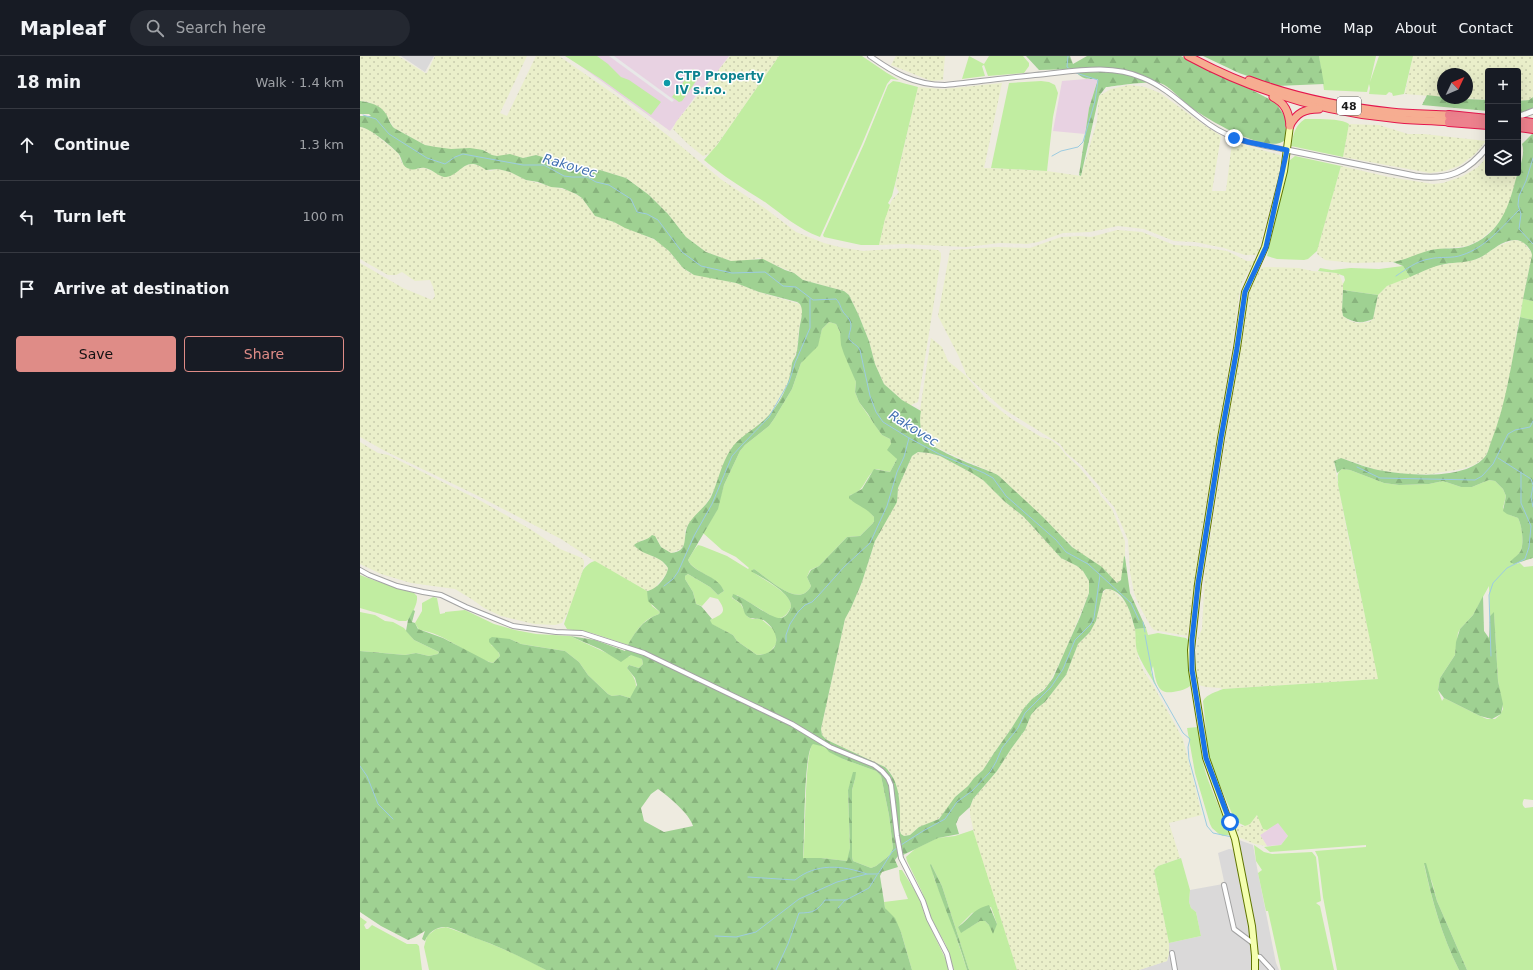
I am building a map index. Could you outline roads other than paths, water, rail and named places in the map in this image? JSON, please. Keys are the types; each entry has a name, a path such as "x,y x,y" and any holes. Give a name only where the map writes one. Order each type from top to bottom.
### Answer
{"highway":[{"name":"48","path":"1188,56 1219,72 1256,88 1295,101 1330,109 1391,118 1449,119"},
{"name":"48","path":"1196,56 1247,80 1320,100 1385,111 1449,119"},
{"name":"48","path":"1256,88 1281,102 1288,113 1290,126"},
{"name":"48","path":"1290,126 1296,115 1303,111 1311,109 1330,109"},
{"path":"1449,119 1485,119"},
{"path":"1449,119 1485,125"},
{"path":"1521,121 1533,123"},
{"path":"1521,127 1533,129"}],"main road":[{"path":"1255,970 1254,944 1234,835 1206,758 1192,670 1191,650 1199,576 1237,348 1244,296 1248,283 1266,247 1287,150 1290,126"}],"street":[{"path":"870,56 892,71 912,81 945,85 1078,71 1120,70 1144,78 1157,85 1209,125 1224,133 1248,142 1409,175 1430,178 1448,176 1464,169 1477,160 1485,150"},
{"path":"1521,116 1533,111"},
{"path":"360,570 397,586 441,595 472,610 513,626 556,632 582,633 644,653 792,724 830,747 874,765 888,778 891,785 901,858 923,901 929,919 946,954 951,970"},
{"path":"1224,884 1234,929 1254,944"},
{"path":"1172,953 1176,970"},
{"path":"1255,956 1260,957 1272,970"}],"waterway":[{"path":"1068,56 1067,67 1070,69"},
{"path":"1052,156 1061,151 1078,147 1083,142 1095,101 1098,80 1076,73"},
{"name":"Rakovec","path":"363,115 376,119 389,134 427,158 445,164 455,157 463,154 523,165 544,165 564,176 587,177 596,182 609,185 631,199 637,212 647,214 658,220 682,252 701,266 732,273 765,272 783,286 796,287 813,300 836,299 850,321 851,326 849,339 860,350 870,396 876,412 883,422 939,454 993,478 1006,496 1056,540 1066,552 1088,564 1131,603 1139,620"},
{"path":"1533,158 1526,181 1519,196 1518,205 1521,214 1519,229 1533,244"},
{"path":"1396,276 1425,260 1458,256 1470,252 1493,236 1520,209"},
{"path":"664,586 673,579 678,572 694,536 712,504 732,456 769,417 789,382 795,363 810,328 810,299"},
{"path":"1357,467 1380,478 1475,480 1482,476 1493,464 1508,434 1515,430 1530,427 1533,421"},
{"path":"786,642 786,635 790,624 798,612 805,605 812,602 844,567 870,543 887,506 909,438"},
{"path":"1498,458 1531,479 1533,485"},
{"path":"1491,656 1489,595 1493,583 1507,568 1525,559 1529,547 1531,526 1521,503 1521,472"},
{"path":"1533,486 1531,497 1533,507"},
{"path":"901,845 945,819 957,802 972,791 990,772 1002,748 1018,728 1025,713 1051,687 1063,669 1075,640 1091,624 1094,618 1100,575"},
{"name":"Rakovec","path":"1143,622 1145,632"},
{"name":"Rakovec","path":"1145,635 1154,682 1183,733 1190,739 1188,747 1189,759 1207,826 1213,833 1232,837"},
{"path":"360,766 367,776 378,804 393,819"},
{"path":"715,936 736,937 756,932 799,899 837,882 867,874 878,874 892,852 898,847"},
{"path":"748,877 795,880 803,874 820,868 830,867 839,867 867,874"},
{"path":"776,970 788,944 799,913 814,911 820,907 825,900 846,900 869,888 877,875"},
{"path":"838,908 845,900"}],"place":[{"name":"CTP Property IV s.r.o.","path":"667,83"}]}
